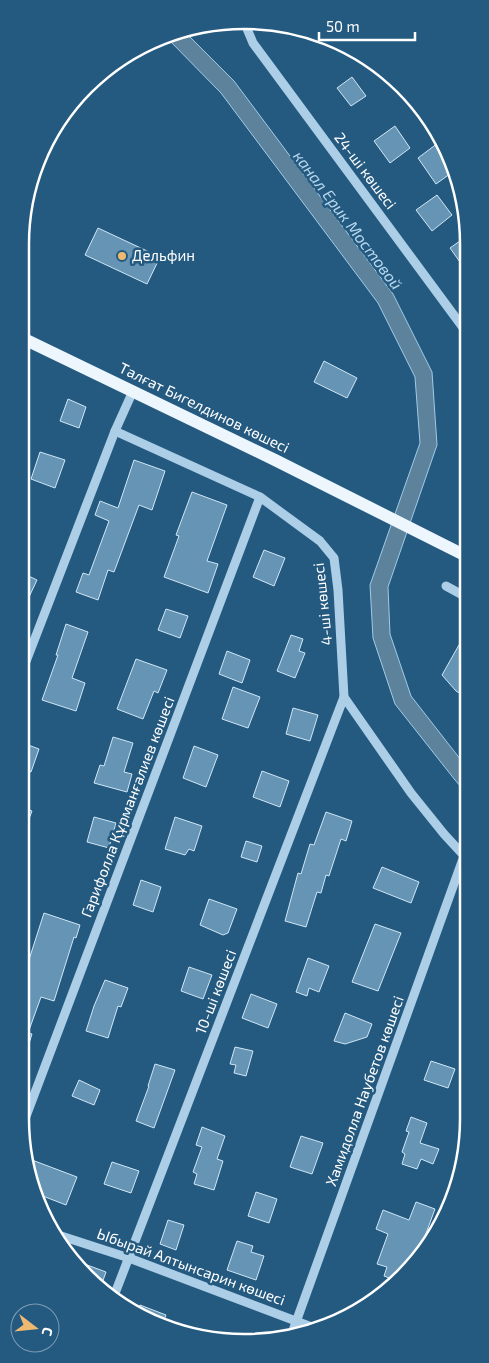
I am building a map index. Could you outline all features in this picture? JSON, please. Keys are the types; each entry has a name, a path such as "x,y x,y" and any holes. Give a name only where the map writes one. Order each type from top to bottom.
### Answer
{"main road":[{"name":"Талғат Бигелдинов көшесі","path":"29,341 460,553"}],"street":[{"name":"24-ші көшесі","path":"247,29 252,43 460,323"},
{"path":"29,654 115,431 133,391"},
{"name":"4-ші көшесі","path":"115,431 260,497 320,541 334,558 338,590 344,697"},
{"name":"Гарифолла Құрманғалиев көшесі","path":"29,1108 260,497"},
{"path":"446,586 460,594"},
{"path":"344,697 411,794 460,851"},
{"name":"10-ші көшесі","path":"116,1292 344,697"},
{"name":"Хамидолла Наубетов көшесі","path":"294,1328 460,874"},
{"name":"Ыбырай Алтынсарин көшесі","path":"64,1237 129,1258 308,1325"}],"water":[{"name":"канал Ерик Мостовой","path":"189,36 234,81 393,294 432,372 437,445 388,587 390,634 411,696 460,759 460,786 395,704 373,638 370,585 420,443 415,377 378,303 221,93 171,42"}],"building":[{"path":"352,77 366,96 351,106 337,88"},
{"path":"395,126 410,148 390,163 374,141"},
{"path":"436,145 449,175 436,184 418,158"},
{"path":"437,195 452,215 432,231 416,210"},
{"name":"Дельфин","path":"98,228 160,257 147,284 85,255"},
{"path":"460,241 460,262 450,248"},
{"path":"324,361 357,378 347,398 314,382"},
{"path":"68,399 86,407 79,428 60,421"},
{"path":"40,452 65,460 55,488 31,479"},
{"path":"134,460 165,471 152,510 139,505 114,572 108,570 98,600 76,592 83,573 89,575 109,521 95,515 100,501 118,508"},
{"path":"192,492 227,505 207,561 218,564 208,593 164,577 179,536 176,535"},
{"path":"264,550 285,558 274,586 253,577"},
{"path":"29,576 37,580 29,597"},
{"path":"166,609 188,616 180,638 158,630"},
{"path":"66,624 88,632 72,678 85,683 76,711 42,700 58,655 56,655"},
{"path":"291,635 303,639 299,651 305,653 295,678 277,671"},
{"path":"460,643 460,693 442,675"},
{"path":"227,651 250,660 242,683 219,674"},
{"path":"136,659 167,670 158,693 154,691 143,719 117,709"},
{"path":"233,687 260,697 248,728 222,719"},
{"path":"293,708 318,715 310,741 286,734"},
{"path":"113,737 133,743 124,772 132,774 127,792 94,783 100,765 104,766"},
{"path":"29,745 39,749 31,772 29,771"},
{"path":"194,746 218,755 206,787 183,778"},
{"path":"262,771 289,781 280,807 253,797"},
{"path":"326,812 352,821 346,841 341,839 329,876 326,875 321,893 317,892 306,927 285,921 298,873 301,874 310,844 314,845"},
{"path":"94,817 116,823 109,848 87,842"},
{"path":"175,817 202,826 194,851 189,849 185,855 165,849"},
{"path":"246,841 262,846 257,862 241,857"},
{"path":"382,867 419,882 411,903 373,888"},
{"path":"141,880 161,887 153,912 133,905"},
{"path":"209,899 237,909 228,933 223,935 200,925"},
{"path":"44,913 80,925 76,938 74,937 54,1001 41,997 29,1030 29,960"},
{"path":"375,924 401,933 378,991 352,982"},
{"path":"308,958 329,966 319,992 309,988 307,996 296,992"},
{"path":"189,967 212,975 203,999 181,991"},
{"path":"105,980 128,988 121,1007 118,1006 108,1038 86,1031"},
{"path":"251,994 277,1004 268,1028 242,1018"},
{"path":"345,1013 372,1024 367,1037 345,1044 334,1041"},
{"path":"235,1047 253,1051 246,1076 234,1073 236,1065 230,1064"},
{"path":"431,1061 455,1069 448,1088 424,1080"},
{"path":"155,1064 175,1070 154,1128 136,1121"},
{"path":"79,1080 100,1090 94,1105 72,1096"},
{"path":"411,1117 427,1123 420,1143 439,1149 433,1164 421,1159 417,1169 402,1164 405,1154 402,1152 409,1132 406,1131"},
{"path":"202,1127 225,1136 217,1159 223,1161 214,1190 194,1184 197,1174 193,1172 202,1147 196,1145"},
{"path":"301,1136 323,1143 312,1174 290,1167"},
{"path":"33,1160 77,1177 66,1205 43,1196"},
{"path":"112,1162 139,1171 131,1193 104,1184"},
{"path":"256,1192 277,1199 269,1223 248,1216"},
{"path":"416,1202 435,1209 425,1236 416,1250 390,1278 384,1276 387,1267 377,1264 388,1234 376,1229 383,1210 409,1220"},
{"path":"168,1220 184,1225 176,1250 160,1244"},
{"path":"237,1241 253,1246 251,1252 264,1256 256,1280 227,1270"},
{"path":"85,1264 106,1272 103,1281"},
{"path":"139,1306 166,1315 164,1319 149,1312"}],"place":[{"name":"Дельфин","path":"122,256"}]}
